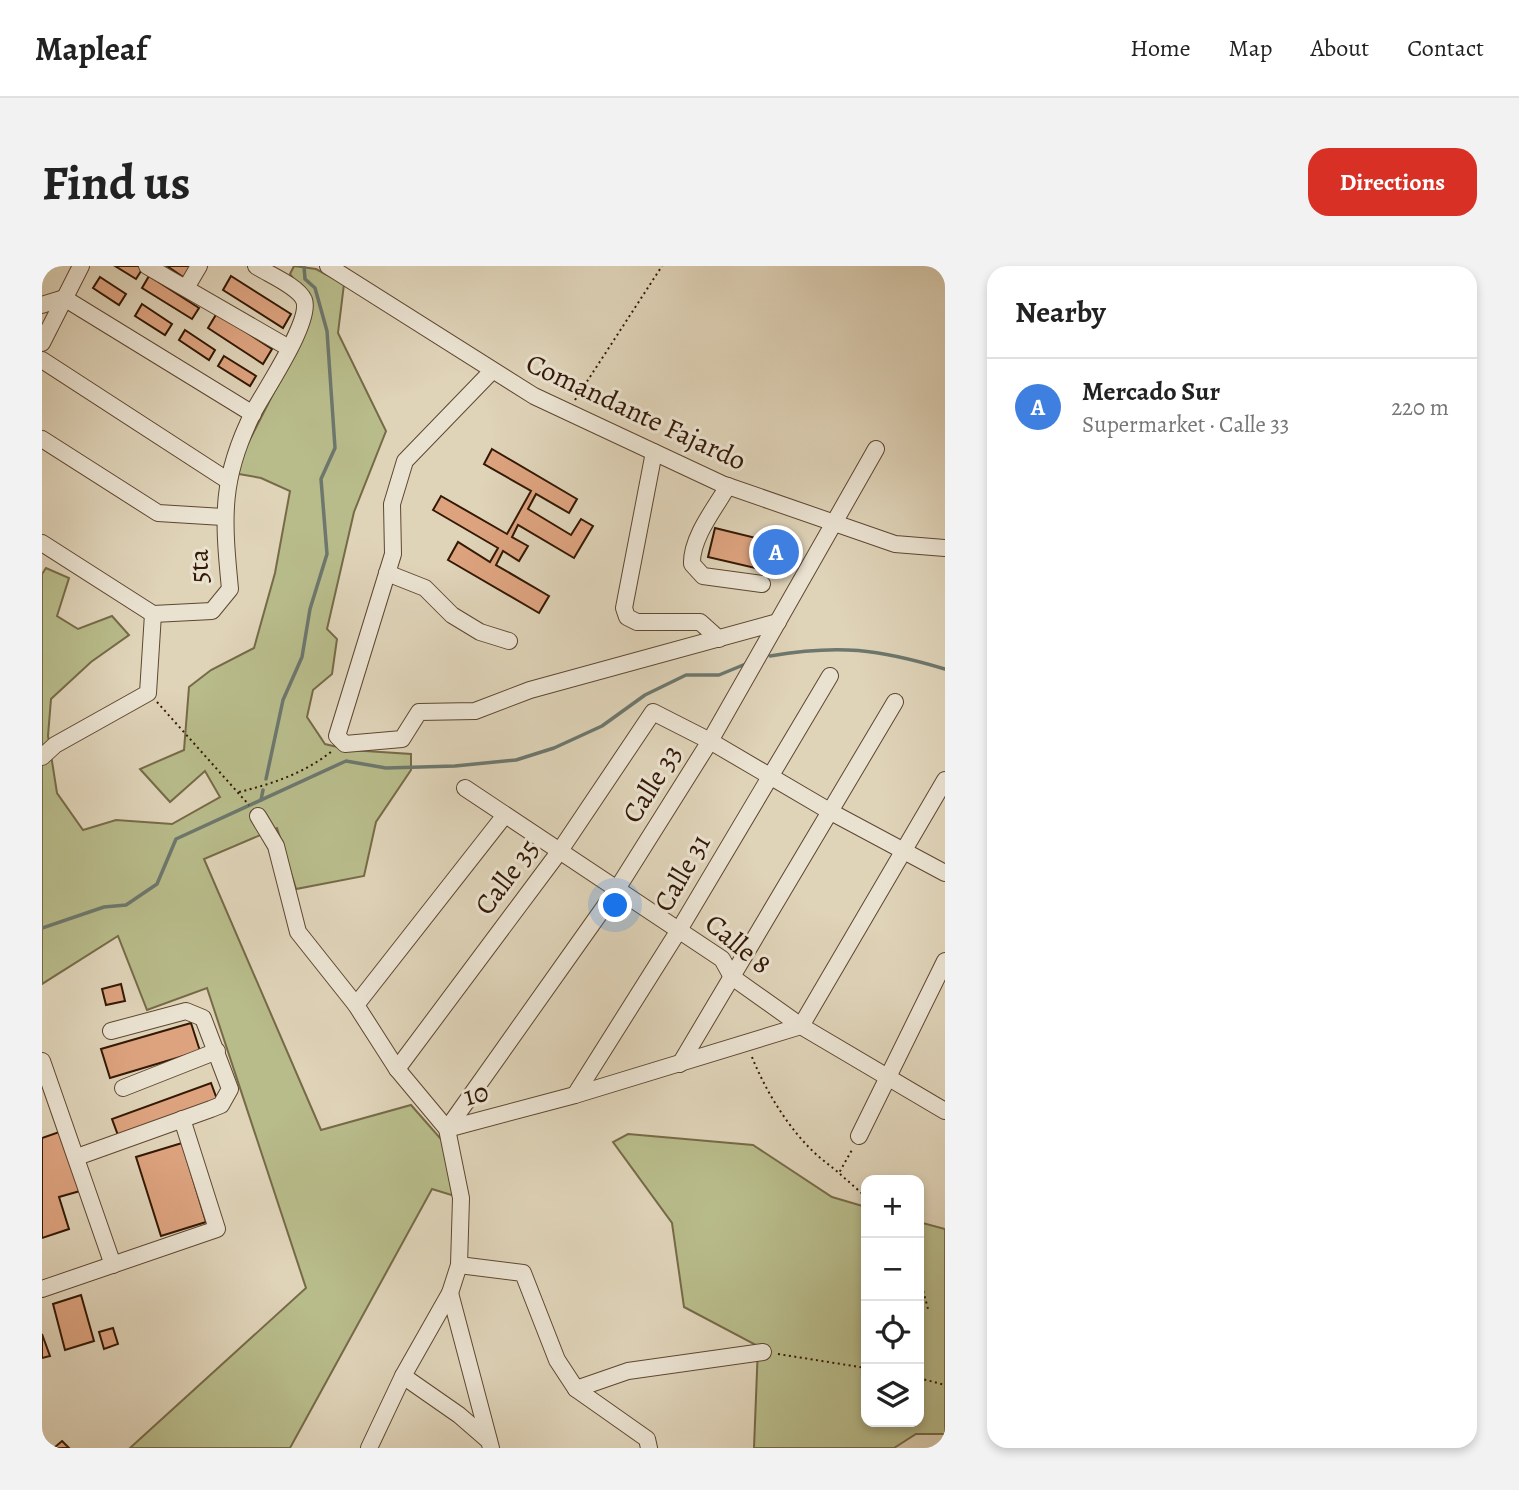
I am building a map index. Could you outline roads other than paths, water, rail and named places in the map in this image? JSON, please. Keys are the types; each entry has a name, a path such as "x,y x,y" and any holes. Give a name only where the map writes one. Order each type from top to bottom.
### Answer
{"street":[{"path":"42,343 81,266"},
{"path":"147,266 289,348"},
{"path":"186,288 198,266"},
{"name":"5ta","path":"153,614 212,611 230,589 223,517 228,480 253,414 289,348 305,311 304,299 298,292 256,266"},
{"name":"Comandante Fajardo","path":"336,268 492,371 568,412 654,452 728,486 895,544 945,548"},
{"path":"42,305 64,298 253,414"},
{"path":"42,360 228,480"},
{"path":"492,371 405,461 392,504 393,554 337,736 339,741 345,744 402,739 419,712 475,711 530,690 778,622"},
{"path":"42,439 158,513 223,517"},
{"name":"Calle 33","path":"447,1129 617,888 710,741 876,449"},
{"path":"654,452 624,608 627,617 637,622 700,622 719,639"},
{"path":"728,486 698,541 692,554 692,564 704,576 762,584"},
{"path":"42,543 153,614 148,693 55,745 42,757"},
{"path":"387,573 425,588 452,615 480,632 509,641"},
{"name":"Calle 31","path":"575,1095 679,930 830,676"},
{"path":"680,1064 895,702"},
{"name":"Calle 35","path":"397,1069 559,852 653,712 710,741"},
{"path":"710,741 831,812 945,873"},
{"path":"801,1026 945,780"},
{"name":"Calle 8","path":"465,788 722,959 732,977 801,1026 945,1111"},
{"path":"356,1005 505,814"},
{"name":"10","path":"258,816 276,846 298,932 356,1005 397,1069 447,1129 575,1095 801,1026"},
{"path":"859,1136 945,961"},
{"path":"77,1157 221,1105 230,1089 203,1018 186,1011 111,1031"},
{"path":"123,1088 217,1051"},
{"path":"42,1061 113,1265"},
{"path":"42,1289 217,1229 182,1119"},
{"path":"369,1448 403,1376 450,1293 459,1265 461,1198 447,1129"},
{"path":"459,1265 523,1273 556,1360 576,1389 647,1439 649,1448"},
{"path":"450,1293 488,1446"},
{"path":"576,1389 628,1371 764,1352"},
{"path":"403,1376 459,1415 488,1446"}],"waterway":[{"path":"266,779 283,700 302,657 310,609 327,554 321,479 335,448 327,331 315,288 305,279 304,266"},
{"path":"770,656 817,650 858,650 945,669"},
{"path":"42,928 104,907 126,905 157,884 176,839 346,761 386,768 455,766 516,760 554,748 602,726 645,695 686,675 719,675 748,663"},
{"path":"261,800 263,790"}],"place":[{"name":"Mercado Sur","path":"776,552"}]}
